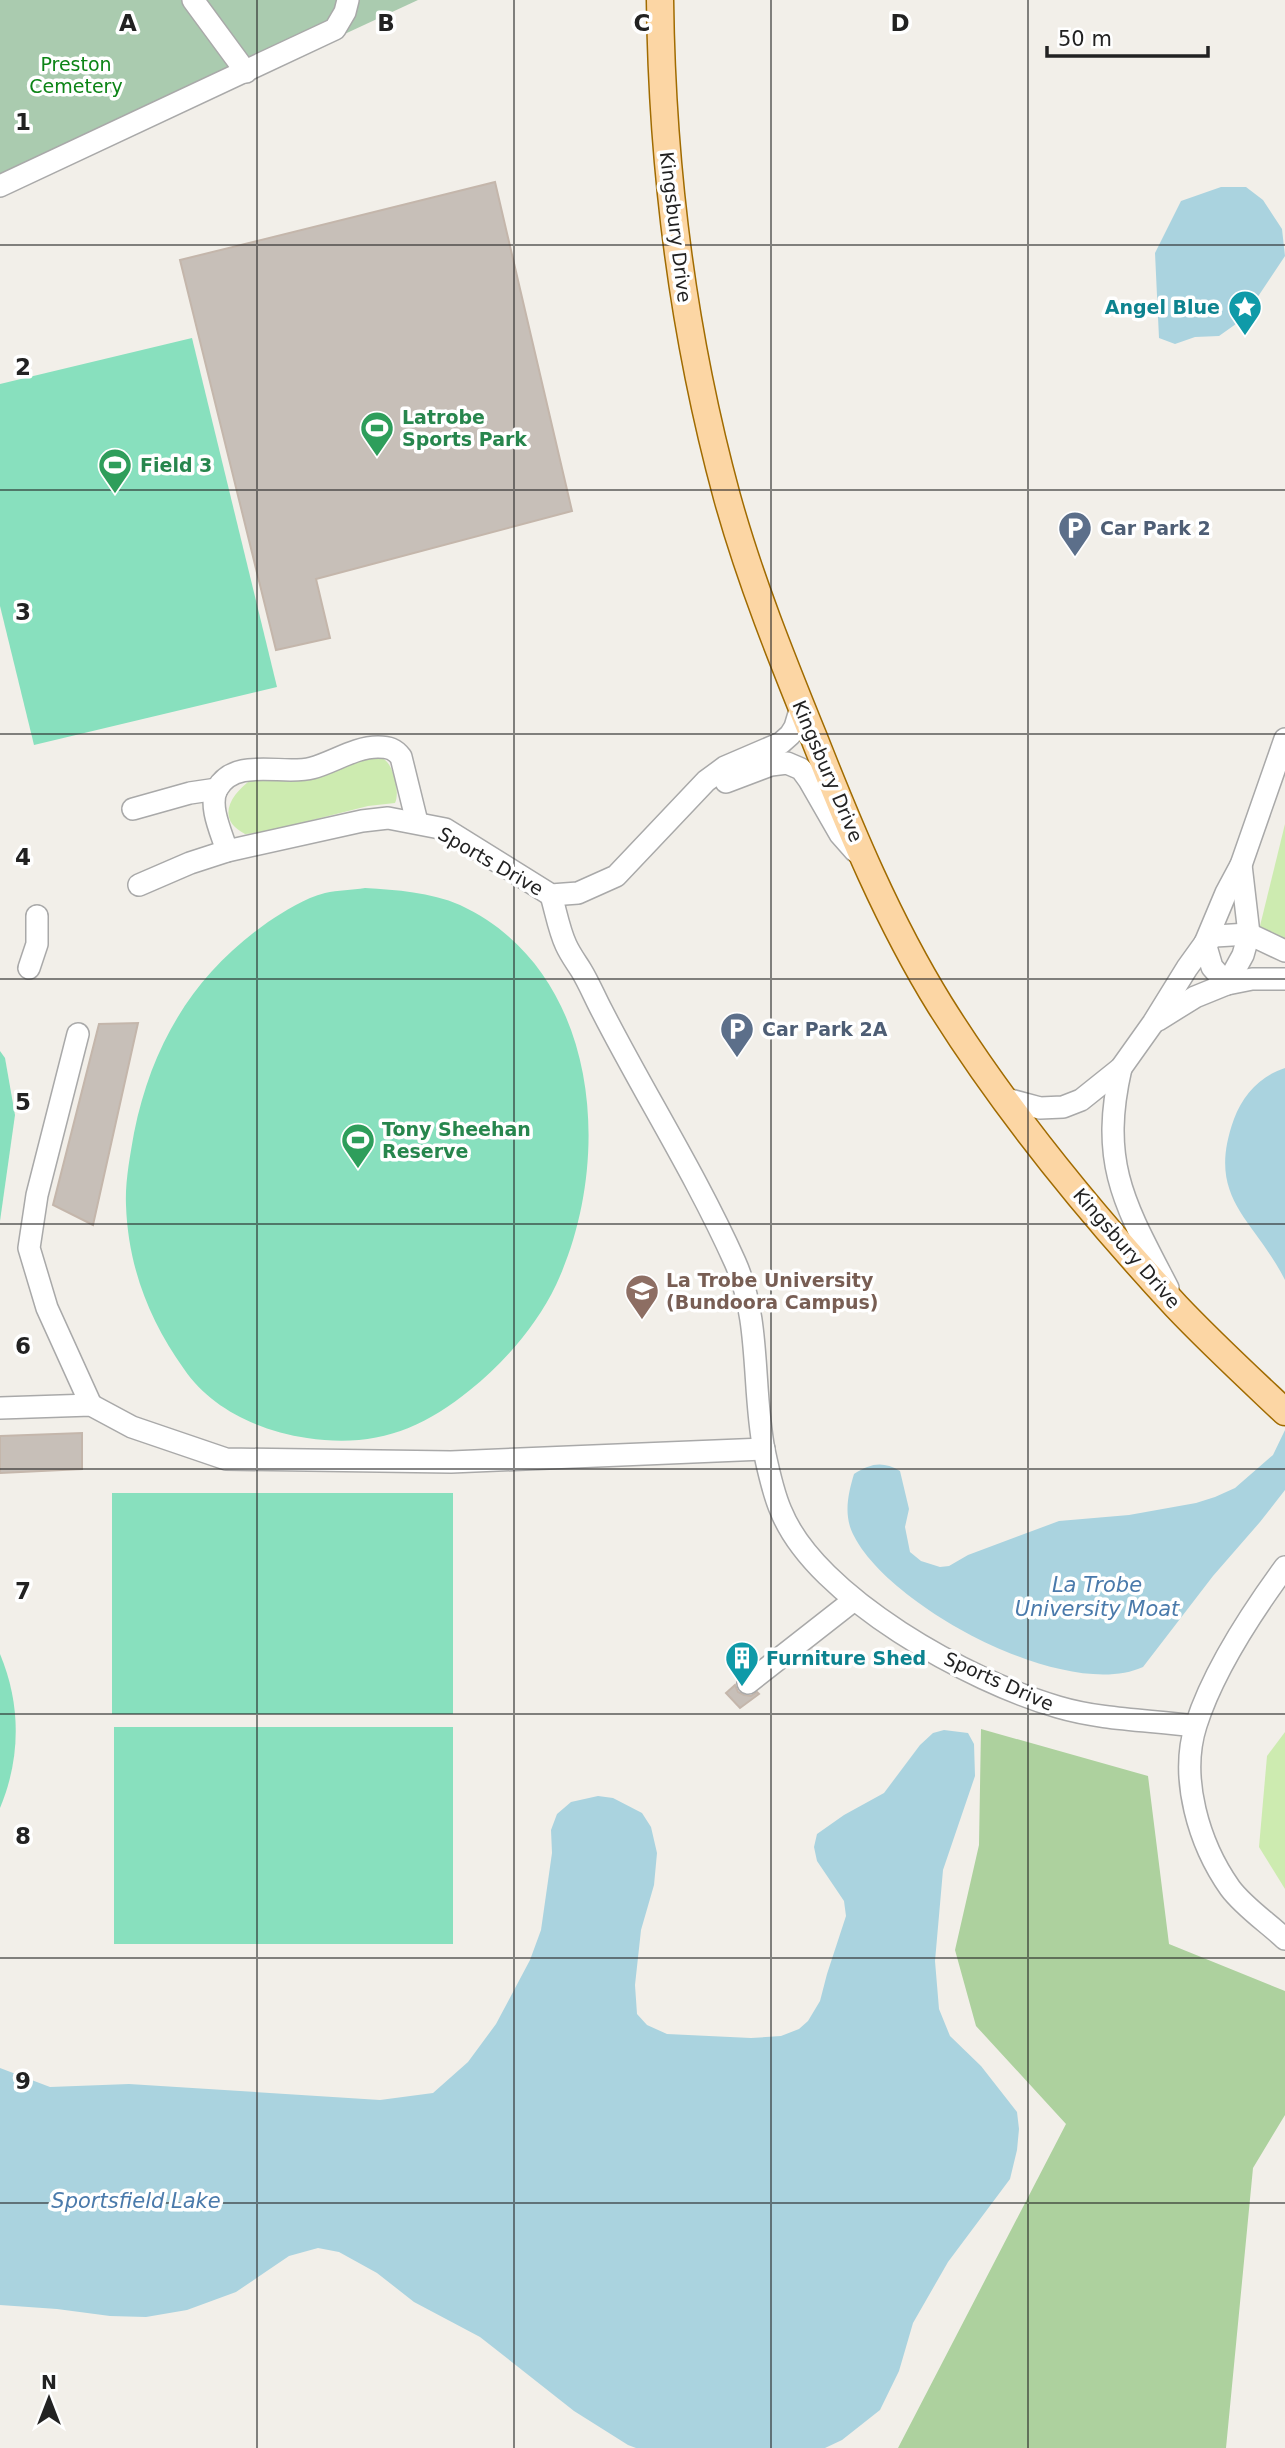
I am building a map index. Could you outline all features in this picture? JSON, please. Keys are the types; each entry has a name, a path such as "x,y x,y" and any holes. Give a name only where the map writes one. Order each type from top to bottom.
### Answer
{"main road":[{"name":"Kingsbury Drive","path":"660,0 662,110 670,191 689,327 728,499 774,641 867,864 903,939 940,1004 1003,1098 1111,1232 1178,1308 1285,1412"}],"street":[{"path":"193,0 246,72"},
{"path":"0,186 335,29 345,12 348,0"},
{"name":"Sports Drive","path":"139,885 190,863 227,851 362,821 388,818 417,822 444,830 551,895 578,893 615,876 706,781 725,767 781,743 795,727 801,707"},
{"path":"1003,1098 1040,1108 1063,1107 1081,1100 1121,1068 1205,943 1241,865 1285,739"},
{"name":"Sports Drive","path":"133,809 190,793 217,789 233,775 250,769 291,772 311,769 360,750 380,747 395,749 401,757 417,822"},
{"name":"Sports Drive","path":"695,793 771,765 794,765 801,769 809,780 840,834 867,864"},
{"path":"217,789 214,800 216,814 227,851"},
{"path":"1227,984 1243,955 1249,934 1241,865"},
{"name":"Sports Drive","path":"551,895 566,946 720,1229 742,1278 766,1457 781,1512 801,1545 854,1600 927,1648 1021,1695 1060,1708 1113,1718 1195,1726"},
{"path":"29,968 37,944 37,916"},
{"path":"1205,943 1215,936 1249,934 1285,951"},
{"path":"1205,943 1212,967 1227,984"},
{"path":"1153,1023 1195,997 1227,984 1252,979 1285,979"},
{"path":"78,1034 37,1195 29,1248 47,1308 91,1405"},
{"path":"1121,1068 1114,1097 1114,1163 1123,1195 1178,1308"},
{"path":"0,1408 91,1405 132,1427 226,1459 451,1462 766,1457"},
{"path":"1285,1567 1225,1659 1195,1726 1191,1759 1191,1787 1200,1828 1215,1863 1232,1890 1285,1939"},
{"path":"748,1683 854,1600"}],"green space":[{"name":"Preston Cemetery","path":"0,0 418,0 0,194"},
{"name":"Field 3","path":"192,338 277,687 34,745 0,606 0,384"},
{"path":"369,754 380,757 391,768 396,787 395,803 368,806 261,833 245,834 230,821 228,814 232,799 251,780"},
{"path":"1285,824 1285,945 1259,930"},
{"name":"Tony Sheehan Reserve","path":"365,888 425,894 460,905 507,935 542,974 567,1021 583,1072 588,1127 586,1182 575,1235 556,1285 529,1329 495,1368 451,1404 413,1426 374,1438 330,1440 289,1435 255,1424 222,1407 195,1383 160,1331 143,1292 131,1249 126,1187 134,1133 152,1070 180,1014 197,989 241,943 288,909 325,893"},
{"path":"0,1051 5,1058 15,1115 0,1221"},
{"path":"112,1493 453,1493 453,1714 112,1714"},
{"path":"0,1654 12,1692 16,1731 12,1770 0,1808"},
{"path":"114,1727 453,1727 453,1944 114,1944"},
{"path":"981,1729 1148,1776 1169,1944 1285,1991 1285,2115 1253,2168 1226,2448 898,2448 1066,2124 976,2026 955,1950 979,1845"},
{"path":"1285,1732 1285,1889 1259,1847 1267,1756"}],"water":[{"path":"1221,187 1246,187 1263,200 1282,229 1285,256 1243,319 1219,336 1195,337 1175,344 1159,338 1155,253 1181,201"},
{"path":"1285,1068 1285,1280 1237,1206 1229,1189 1225,1169 1227,1146 1242,1102 1260,1081"},
{"name":"La Trobe University Moat","path":"1285,1430 1285,1490 1213,1576 1143,1667 1110,1674 1070,1671 1027,1660 983,1641 941,1618 904,1591 874,1563 854,1536 849,1521 848,1497 854,1474 866,1467 877,1465 894,1468 900,1471 909,1509 905,1527 910,1552 921,1561 940,1567 949,1566 968,1555 1059,1521 1129,1515 1215,1497 1235,1488 1273,1455"},
{"name":"Sportsfield Lake","path":"944,1730 968,1733 974,1744 975,1776 943,1870 935,1961 939,2009 950,2036 981,2066 1017,2112 1017,2150 1010,2179 948,2262 913,2323 899,2371 880,2410 842,2440 825,2448 636,2448 574,2411 480,2337 414,2302 377,2273 339,2252 318,2248 289,2256 236,2292 187,2310 146,2317 0,2305 0,2068 50,2087 129,2084 380,2100 433,2093 468,2062 496,2024 530,1960 541,1930 552,1853 551,1830 557,1814 571,1802 598,1796 613,1798 642,1813 651,1827 657,1853 654,1885 641,1930 635,1985 637,2014 647,2025 667,2034 751,2038 781,2036 799,2029 808,2021 820,2001 846,1916 844,1901 817,1861 814,1847 817,1834 844,1815 884,1793 920,1745 933,1733"}],"building":[{"path":"495,182 572,511 316,579 330,638 276,650 180,260"},
{"path":"138,1023 93,1225 53,1205 99,1024"},
{"path":"82,1433 82,1469 0,1473 0,1436"},
{"path":"735,1685 738,1692 744,1695 751,1696 757,1692 759,1694 740,1708 726,1693"}],"place":[{"name":"Angel Blue","path":"1245,337"},
{"name":"Latrobe Sports Park","path":"377,458"},
{"name":"Field 3","path":"115,495"},
{"name":"Car Park 2","path":"1075,558"},
{"name":"Car Park 2A","path":"737,1059"},
{"name":"Tony Sheehan Reserve","path":"358,1170"},
{"name":"La Trobe University (Bundoora Campus)","path":"642,1321"},
{"name":"Furniture Shed","path":"742,1688"}]}
